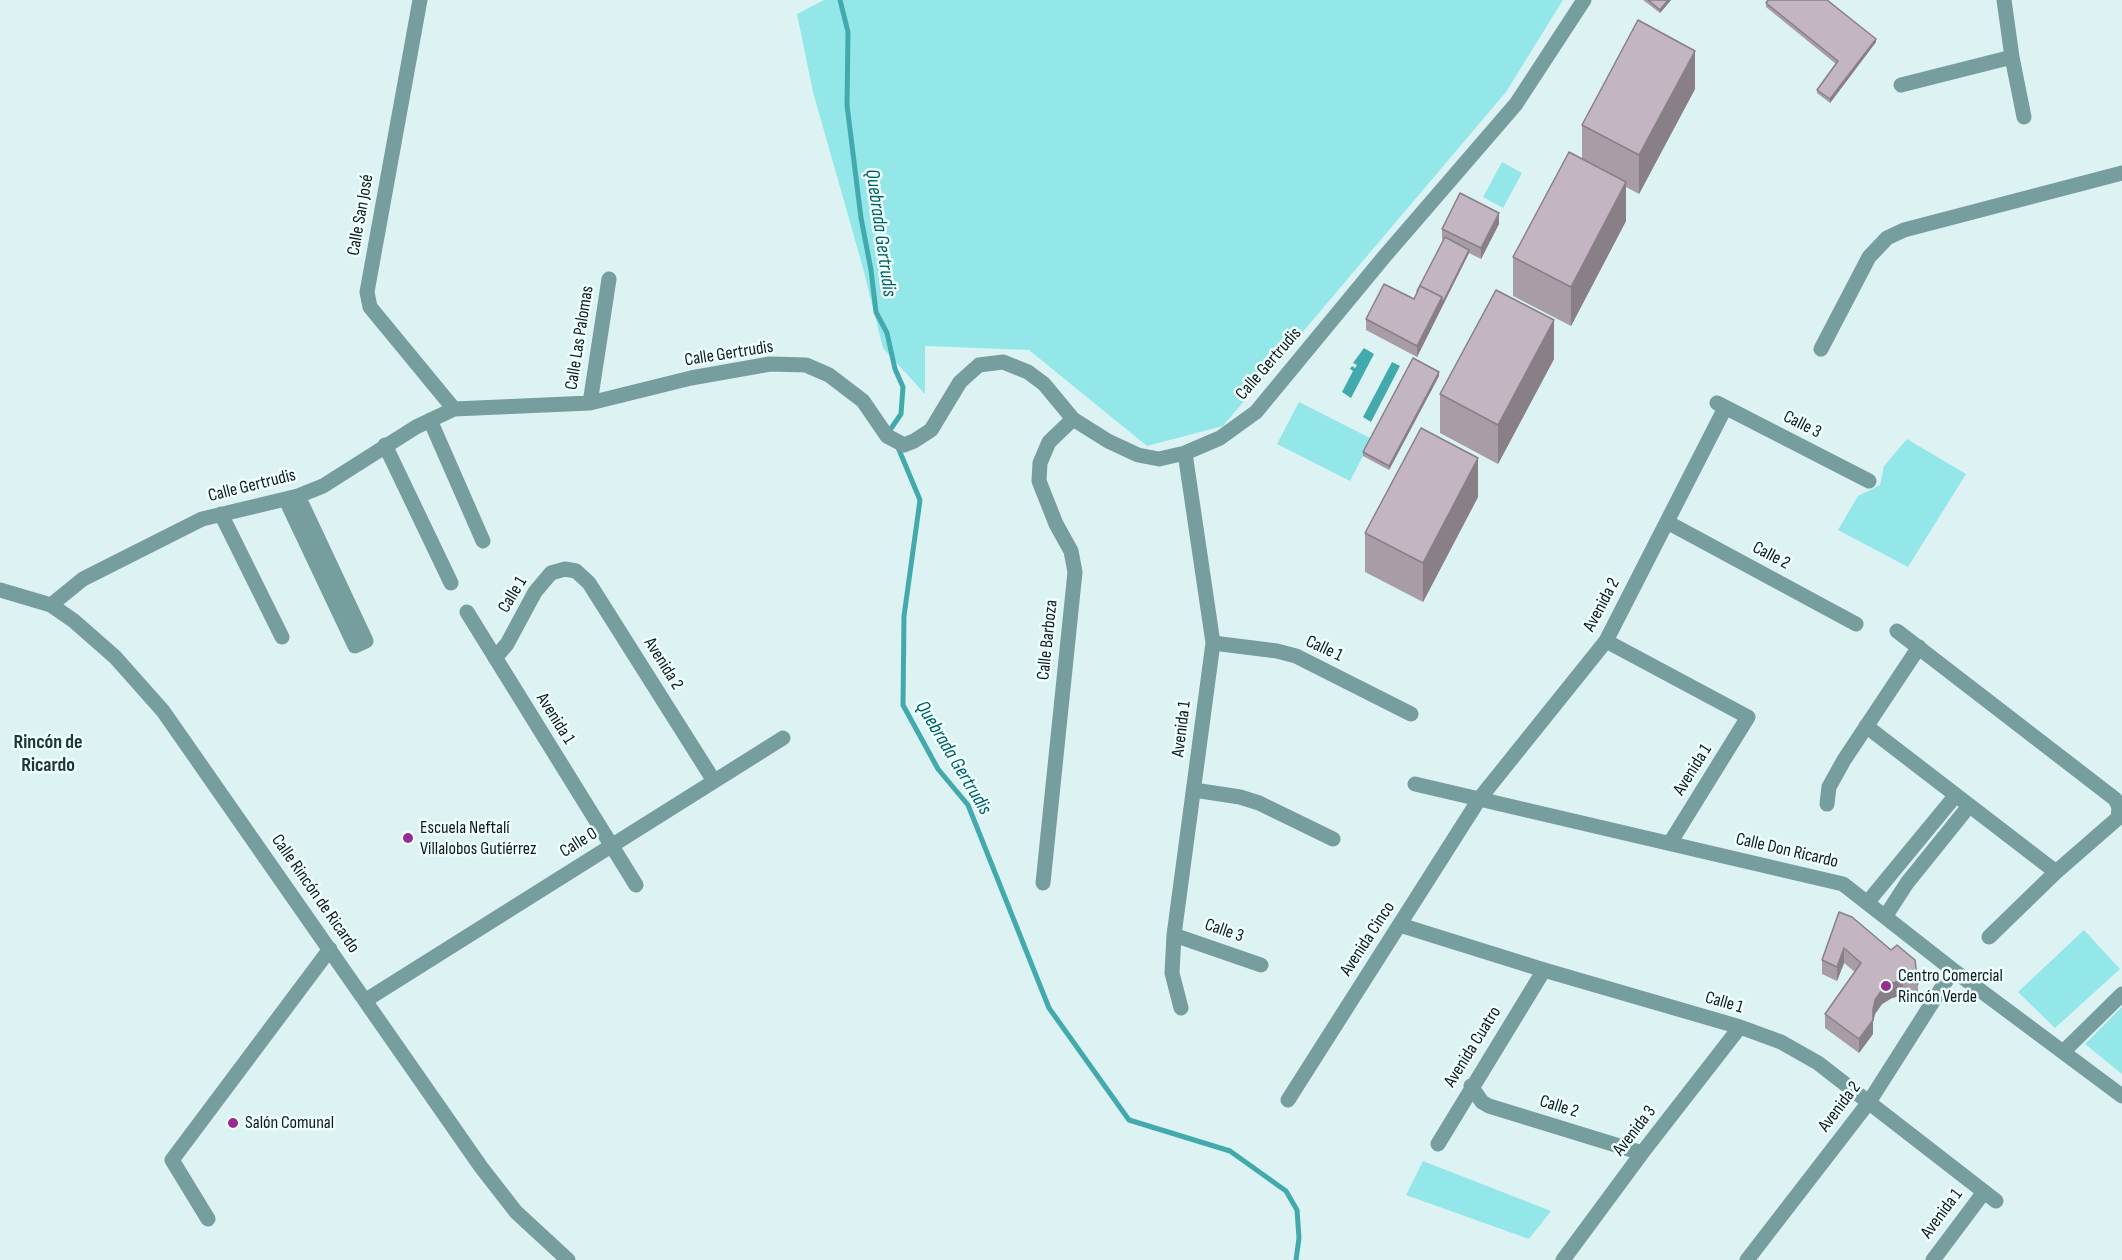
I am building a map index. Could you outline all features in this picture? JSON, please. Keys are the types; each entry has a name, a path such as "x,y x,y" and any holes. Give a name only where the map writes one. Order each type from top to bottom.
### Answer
{"street":[{"name":"Calle San José","path":"420,0 367,292 370,307 454,409"},
{"name":"Calle Gertrudis","path":"51,605 83,579 202,519 292,498 323,486 385,445 454,409 590,404 724,371 770,364 806,366 829,375 863,401 887,436 904,445 926,435 960,382 979,365 1003,362 1028,372 1044,384 1073,419 1108,441 1138,455 1159,459 1185,453 1220,438 1256,412 1384,257 1516,104 1584,0"},
{"path":"2004,0 2024,117"},
{"path":"1901,85 2012,57"},
{"path":"1821,349 1869,257 1887,238 1904,230 2122,173"},
{"name":"Calle Las Palomas","path":"590,404 609,279"},
{"name":"Calle 3","path":"1721,406 1869,481"},
{"name":"Avenida 2","path":"1480,798 1606,641 1667,522 1721,406"},
{"name":"Calle Barboza","path":"1043,883 1075,572 1071,551 1056,524 1039,481 1040,463 1049,442 1073,419"},
{"path":"430,420 483,541"},
{"path":"385,445 451,583"},
{"name":"Avenida 1","path":"1181,1008 1172,973 1174,934 1213,643 1185,453"},
{"path":"292,498 366,641 355,646 292,498"},
{"path":"221,514 282,636"},
{"name":"Calle 2","path":"1667,522 1856,624"},
{"name":"Calle 1","path":"495,658 507,644 535,592 551,573 565,569 576,571"},
{"name":"Avenida 2","path":"576,571 589,583 714,781"},
{"name":"Calle Rincón de Ricardo","path":"0,590 51,605 97,639 163,711 496,1187 516,1212 568,1260"},
{"name":"Avenida 1","path":"467,612 636,885"},
{"path":"1897,631 2115,799 2120,807 2118,818 2056,872 1989,937"},
{"name":"Avenida 1","path":"1606,641 1748,717 1670,843"},
{"name":"Calle 1","path":"1213,643 1277,651 1296,657 1411,714"},
{"path":"1827,804 1829,787 1844,760 1919,647"},
{"path":"1866,726 2056,872"},
{"name":"Calle 0","path":"366,1000 783,738"},
{"name":"Calle Don Ricardo","path":"1415,784 1843,884 1953,970 2122,1096"},
{"path":"1194,790 1240,797 1259,803 1333,839"},
{"path":"1867,903 1956,795"},
{"name":"Avenida Cinco","path":"1288,1100 1480,798"},
{"path":"1885,917 1907,883 1969,806"},
{"name":"Calle 1","path":"1400,925 1781,1042 1818,1063 1990,1196"},
{"name":"Calle 3","path":"1174,934 1261,965"},
{"path":"208,1219 172,1160 330,949"},
{"name":"Avenida Cuatro","path":"1437,1144 1544,970"},
{"name":"Avenida 2","path":"1747,1260 1869,1102 1953,970"},
{"path":"2064,1051 2122,993"},
{"name":"Avenida 3","path":"1563,1260 1642,1153 1740,1028"},
{"name":"Calle 2","path":"1471,1086 1482,1102 1489,1106 1642,1153"},
{"name":"Avenida 1","path":"1933,1260 1990,1196"}],"shaded area":[{"path":"824,0 1563,0 1506,92 1223,426 1147,446 1029,350 925,346 925,394 883,348 863,268 813,92 797,14"},
{"path":"1502,162 1522,173 1503,208 1483,197"},
{"path":"1364,348 1374,354 1351,398 1342,392 1353,371 1350,369 1357,365 1353,363"},
{"path":"1392,362 1400,366 1371,422 1363,417"},
{"path":"1299,402 1372,439 1350,481 1277,444"},
{"path":"1907,439 1966,474 1908,567 1838,530 1858,496 1880,485 1884,466"},
{"path":"2084,930 2120,969 2055,1028 2018,992"},
{"path":"2122,1007 2122,1074 2085,1044"},
{"path":"1423,1161 1551,1211 1529,1239 1406,1195"}],"building":[{"path":"1648,0 1668,0 1660,10"},
{"path":"1768,0 1827,0 1876,39 1830,99 1817,90 1838,61 1766,3"},
{"path":"1638,20 1695,51 1639,155 1582,125"},
{"path":"1569,152 1626,182 1571,287 1513,257"},
{"path":"1460,193 1499,213 1481,248 1442,229"},
{"path":"1445,237 1469,250 1442,304 1442,297 1420,286 1417,291"},
{"path":"1384,284 1414,299 1420,286 1442,297 1417,346 1366,319"},
{"path":"1496,290 1554,320 1498,425 1440,394"},
{"path":"1413,358 1439,372 1389,466 1363,452"},
{"path":"1421,428 1478,458 1423,563 1365,533"},
{"name":"Centro Comercial Rincón Verde","path":"1839,912 1852,917 1891,950 1897,945 1915,960 1918,984 1903,976 1900,981 1882,990 1875,1000 1873,1020 1859,1039 1825,1014 1861,963 1844,948 1837,967 1822,960"}],"waterway":[{"name":"Quebrada Gertrudis","path":"840,0 848,32 847,105 861,218 876,312 887,333 895,369 903,387 901,414 890,430 892,434"},
{"name":"Quebrada Gertrudis","path":"897,445 920,500 904,616 903,705 938,769 968,805 1049,1008 1129,1120 1230,1151 1286,1191 1297,1210 1299,1238 1296,1260"}],"place":[{"name":"Escuela Neftalí Villalobos Gutiérrez","path":"408,838"},
{"name":"Centro Comercial Rincón Verde","path":"1886,986"},
{"name":"Salón Comunal","path":"233,1123"}],"district":[{"name":"Rincón de Ricardo","path":"48,754"}]}
